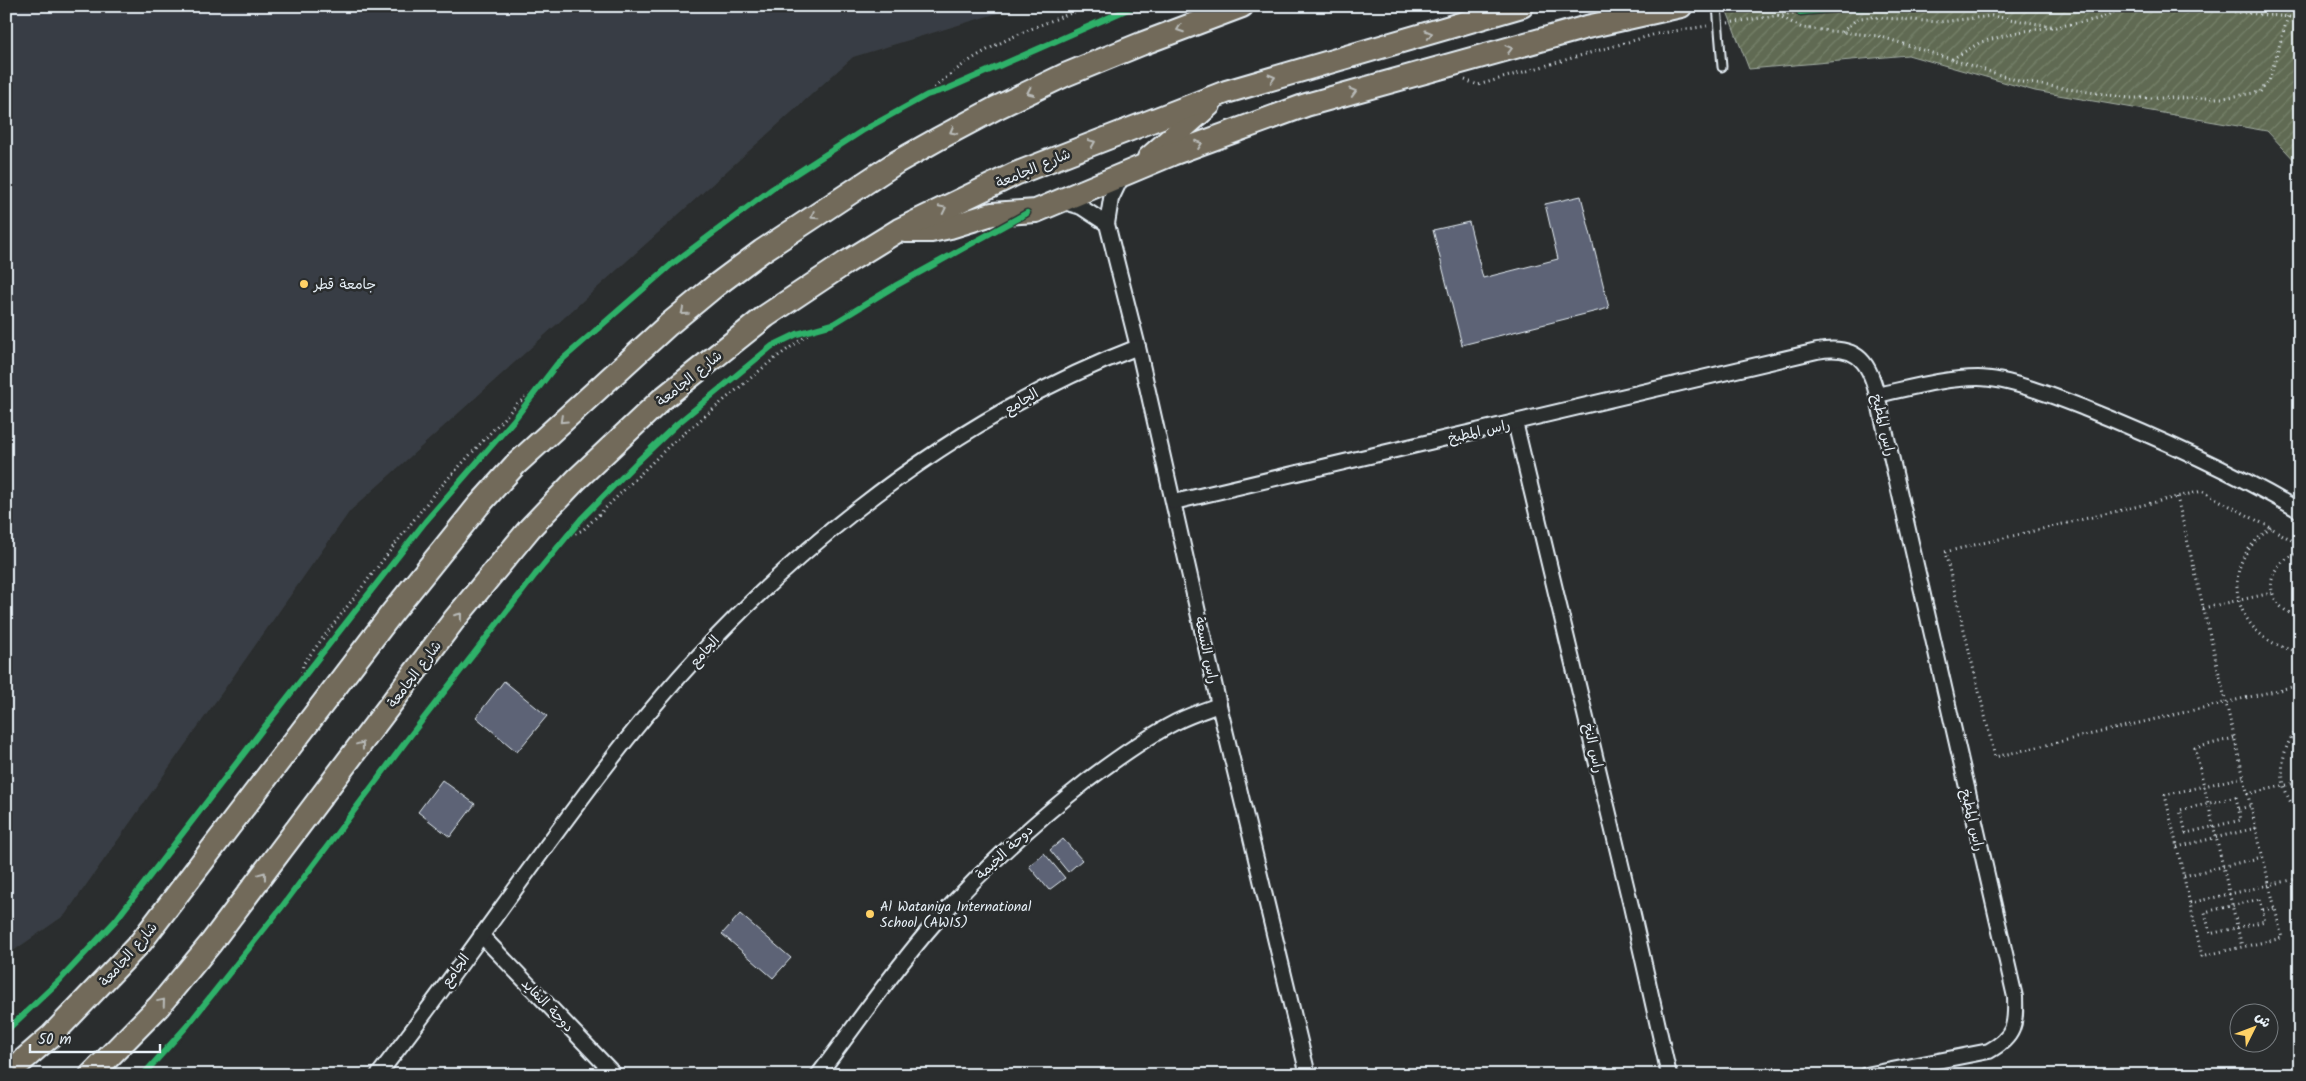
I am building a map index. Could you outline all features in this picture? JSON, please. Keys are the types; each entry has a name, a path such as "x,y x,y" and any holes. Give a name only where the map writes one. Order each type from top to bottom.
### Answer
{"main road":[{"name":"شارع الجامعة","path":"6,1075 52,1036 141,942 398,606 478,506 516,464 668,325 714,286 762,250 882,172 938,139 996,108 1065,75 1159,36 1242,6"},
{"name":"شارع الجامعة","path":"91,1075 159,1006 211,943 454,620 530,528 576,480 661,400 758,322 847,262 899,230 1015,174 1226,92 1522,6"},
{"path":"899,230 941,229 992,214 1027,213 1306,106 1587,27 1681,6"},
{"path":"1130,172 1191,119 1226,92"}],"street":[{"name":"راس النسعة","path":"1130,172 1111,199 1107,224 1174,502 1218,705 1308,1075"},
{"path":"1061,201 1082,207 1107,224"},
{"name":"الجامع","path":"378,1075 480,935 629,737 709,645 768,586 893,483 944,446 1046,386 1138,347"},
{"name":"راس المطبخ","path":"1174,502 1829,349 1840,348 1866,364 1871,372 1877,395 2015,997 2016,1010 2013,1031 2006,1040 1989,1051 1866,1075"},
{"path":"1877,395 1953,379 1980,378 2048,394 2160,439 2216,464 2300,511"},
{"name":"راس النخ","path":"1516,422 1629,896 1669,1075"},
{"name":"دوحة الخيمة","path":"818,1075 932,925 1012,843 1074,792 1145,740 1177,722 1218,705"},
{"name":"دوحة النفايد","path":"480,935 615,1075"}],"lane":[{"path":"1717,6 1722,67"}],"path":[{"path":"919,100 927,95 954,69 972,57 1040,24 1090,6"},
{"path":"1952,59 1981,42 2018,32 2098,19 2128,6"},
{"path":"2210,6 2236,12 2300,18"},
{"path":"1778,15 1802,28 1879,36 2022,82 2129,98 2223,98 2260,92 2268,81 2288,16 2287,6"},
{"path":"1452,64 1460,78 1470,84 1478,85 1656,34 1809,11"},
{"path":"1842,32 1858,18 1871,17 1940,22 1992,16 2056,27"},
{"path":"927,95 947,89"},
{"path":"789,338 815,330"},
{"path":"566,537 583,530 669,446 770,362 815,330"},
{"path":"518,414 540,384"},
{"path":"300,682 303,664 433,495 517,404 534,391"},
{"path":"2300,545 2202,491 1945,552 1995,757 2300,685"},
{"path":"2177,496 2282,938 2202,956 2165,795 2243,777"},
{"path":"560,544 577,524"},
{"path":"2271,528 2248,549 2240,566 2237,584 2239,601 2245,616 2263,638 2276,645 2300,651"},
{"path":"2300,553 2283,560 2275,569 2271,581 2272,593 2278,605 2287,613 2300,617"},
{"path":"2203,608 2272,593"},
{"path":"295,689 310,670"},
{"path":"2300,726 2293,733 2285,750 2282,768 2284,786 2289,800 2300,814"},
{"path":"2234,738 2195,748 2242,947"},
{"path":"2247,794 2300,782"},
{"path":"2236,797 2238,809 2241,820 2186,833 2180,810 2236,797"},
{"path":"2238,809 2250,806"},
{"path":"2177,847 2256,828"},
{"path":"2184,876 2262,857"},
{"path":"2190,903 2300,878"},
{"path":"2260,899 2265,921 2210,934 2205,912 2232,905 2260,899"},
{"path":"2262,910 2274,908"}],"shaded area":[{"name":"جامعة قطر","path":"6,6 1021,6 853,57 350,511 65,915 6,956"}],"green space":[{"path":"1725,6 2300,6 2300,166 2267,131 2035,91 1908,55 1749,69"}],"building":[{"path":"1581,196 1609,308 1462,345 1433,230 1469,222 1483,278 1558,259 1545,204"},
{"path":"504,681 547,716 517,752 476,717"},
{"path":"442,780 475,804 450,837 418,812"},
{"path":"1063,839 1082,860 1068,872 1050,850"},
{"path":"1044,853 1065,878 1049,890 1029,866"},
{"path":"740,914 791,958 773,978 722,934"}],"cycle path":[{"path":"6,1031 59,981 116,920 425,522 513,421 557,364 672,264 772,189 862,131 927,95 947,89 1135,6"},
{"path":"1800,12 1873,6"},
{"path":"143,1075 187,1026 281,908 410,736 535,575 582,518 637,462 677,424 772,346 797,334 833,324 895,286 1027,213"}],"place":[{"name":"جامعة قطر","path":"304,284"},
{"name":"Al Wataniya International School (AWIS)","path":"870,914"}]}
